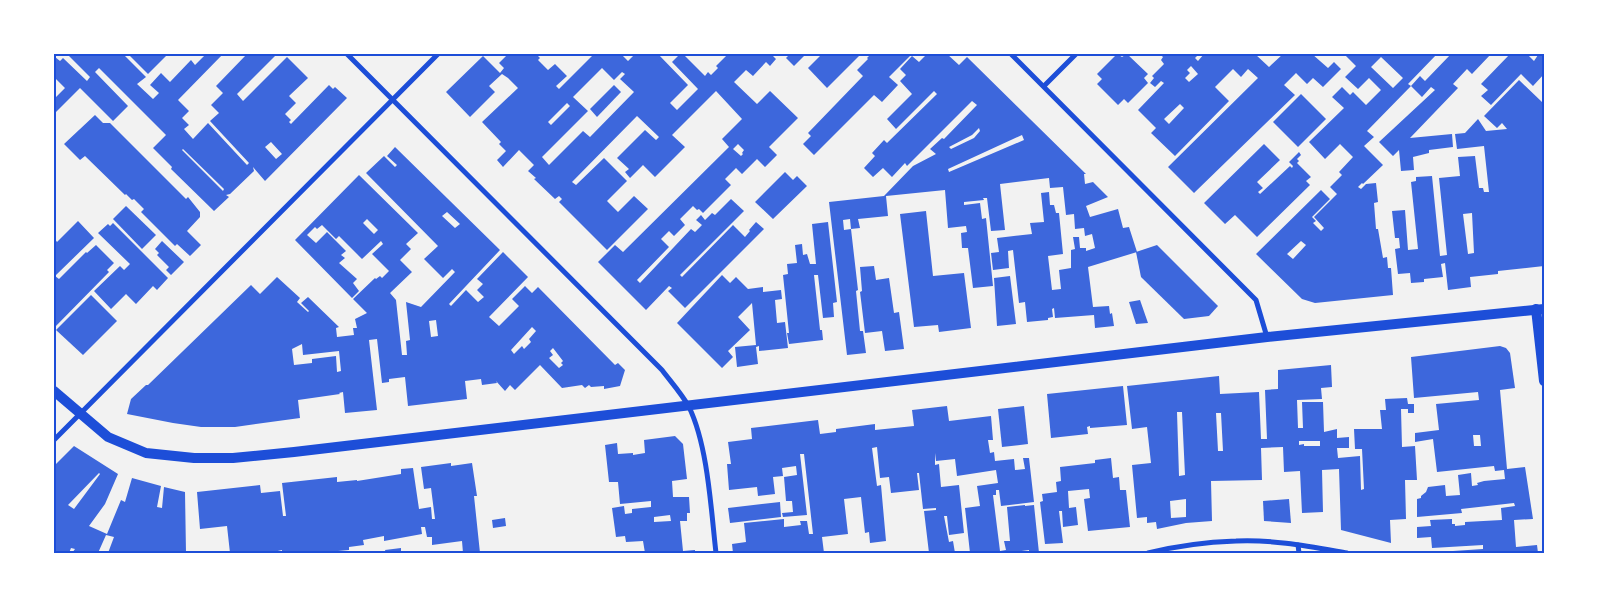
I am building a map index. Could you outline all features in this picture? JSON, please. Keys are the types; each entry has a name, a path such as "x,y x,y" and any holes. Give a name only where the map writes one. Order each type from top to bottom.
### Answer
{"main road":[{"path":"54,391 108,437 146,453 194,458 223,458 294,452 1267,337 1540,309 1544,382"}],"street":[{"path":"347,54 662,370 688,406 698,429 716,553"},
{"path":"54,440 438,54"},
{"path":"1011,54 1256,300 1267,337"},
{"path":"1044,86 1076,54"},
{"path":"1148,553 1166,549 1237,541 1298,545 1347,553"},
{"path":"1298,545 1299,553"}],"building":[{"path":"67,54 123,54 146,77 137,84 153,99 159,93 150,85 161,73 170,82 191,60 195,65 206,54 223,54 178,100 189,111 182,118 189,125 184,129 193,139 208,123 247,165 249,163 210,121 219,113 211,105 223,93 216,86 247,54 277,54 237,94 243,101 287,57 308,78 289,96 296,103 285,114 291,120 289,122 291,124 329,85 333,89 335,87 347,98 265,181 253,167 254,171 230,194 226,195 229,197 214,211 171,169 172,167 153,148 166,135 99,68 95,72 128,106 113,121 80,88 54,114 54,99 65,88 54,77 54,58 60,61 63,58 87,81 90,77","holes":["271,142 282,154 276,159 265,147","182,150 224,189 223,191"]},
{"path":"128,54 168,54 148,74"},
{"path":"508,54 536,54 540,58 538,60 548,70 555,64 567,76 556,86 559,89 594,54 621,54 628,61 635,54 658,54 688,85 670,103 677,110 698,89 672,62 680,54 683,54 705,76 708,72 711,75 718,68 716,66 728,54 775,54 773,56 776,59 770,66 766,62 753,76 746,70 734,82 757,104 770,91 798,118 769,147 777,155 765,167 757,159 742,174 736,168 725,179 731,185 703,213 693,206 680,219 685,225 674,236 669,231 661,239 669,247 637,280 640,283 691,229 695,232 702,225 696,220 701,215 705,220 712,213 715,215 731,199 744,211 680,275 682,277 733,225 745,237 756,222 764,229 685,308 668,291 672,288 669,286 646,310 598,262 615,245 623,252 729,147 722,139 742,119 716,91 672,135 685,147 655,177 643,165 630,178 625,172 629,169 617,158 645,130 656,140 659,137 637,116 572,182 576,185 604,158 627,181 607,201 618,212 634,196 648,209 607,250 559,202 562,199 559,196 555,199 534,179 536,178 528,171 534,165 519,150 503,167 497,160 506,151 499,144 501,142 482,122 518,88 508,78 502,74 489,86 495,92 470,117 446,92 483,56 500,73 504,68 499,63","holes":["602,68 614,80 622,72 625,74 620,79 634,92 590,137 583,131 549,165 542,157 588,111 573,97","567,103 570,106 551,125 548,122","738,144 744,150 743,154 741,156 733,149"]},
{"path":"790,54 805,55 794,66 786,58"},
{"path":"822,54 861,54 827,88 808,68"},
{"path":"871,54 912,54 889,77 898,85 882,102 874,95 814,155 803,144 811,136 808,133 863,76 857,70"},
{"path":"927,54 947,54 959,65 967,57 1086,174 1084,174 1085,184 1093,182 1108,197 1086,206 1090,217 1118,209 1123,228 1129,227 1137,252 1088,267 1093,307 1109,306 1114,326 1095,328 1094,315 1055,318 1054,308 1052,309 1053,317 1048,318 1048,320 1027,322 1025,302 1019,303 1013,250 1008,251 1009,268 993,270 991,253 999,252 997,238 1032,234 1030,223 1044,222 1041,193 1049,192 1050,205 1054,205 1056,213 1059,213 1063,254 1048,256 1052,290 1061,289 1059,270 1071,268 1071,250 1075,249 1073,237 1079,237 1080,248 1086,248 1086,251 1095,248 1092,234 1085,236 1084,228 1075,229 1074,214 1066,215 1063,187 1050,188 1049,178 1000,184 1005,230 991,231 987,198 964,202 964,205 980,203 982,219 986,218 993,286 973,288 968,248 962,248 961,233 967,232 966,226 948,228 945,190 886,196 888,216 858,219 860,228 851,229 858,290 856,291 860,331 863,331 866,353 847,355 829,202 884,196 913,166 936,154 930,149 942,138 944,139 977,105 972,101 907,166 905,163 892,177 883,168 873,177 864,168 875,156 872,153 884,140 887,143 937,94 934,91 896,129 887,119 912,94 900,81 906,75 900,69 912,56 919,62","holes":["979,128 980,131 974,138 951,149 949,147 972,135","1022,135 1024,140 949,172 948,169","850,219 851,229 844,230 843,220"]},
{"path":"1117,54 1122,57 1127,54 1148,74 1144,78 1148,83 1128,103 1124,99 1118,105 1097,84 1102,79 1097,74"},
{"path":"1160,54 1199,54 1195,58 1198,61 1204,54 1255,54 1269,67 1283,54 1312,54 1328,68 1334,62 1341,69 1323,87 1313,78 1307,84 1296,73 1284,85 1295,95 1194,193 1168,167 1258,78 1248,69 1241,77 1233,69 1215,87 1229,101 1175,156 1151,133 1156,128 1138,110 1164,83 1161,81 1155,87 1150,83 1154,78 1152,76 1164,64 1161,60 1163,57","holes":["1191,66 1198,74 1189,82 1185,78 1190,73 1187,70","1180,104 1184,108 1169,124 1164,119"]},
{"path":"1344,54 1437,54 1408,84 1411,86 1367,131 1374,137 1364,146 1383,165 1358,187 1361,189 1366,184 1376,183 1378,202 1374,203 1376,229 1378,229 1383,258 1387,257 1388,268 1391,268 1393,295 1315,303 1302,299 1256,254 1321,190 1330,199 1312,217 1316,221 1313,223 1321,231 1324,228 1314,217 1337,194 1330,187 1342,175 1339,172 1353,157 1340,144 1325,159 1309,142 1344,108 1332,97 1342,87 1350,95 1353,92 1366,105 1381,90 1369,78 1358,89 1345,77 1356,66","holes":["1381,57 1403,78 1393,88 1371,67","1301,241 1306,245 1293,259 1287,254"]},
{"path":"1451,54 1491,54 1472,74 1467,69 1453,84 1458,88 1410,138 1452,134 1453,147 1429,150 1429,153 1413,157 1414,170 1401,171 1399,150 1393,156 1379,142 1435,90 1431,87 1422,97 1411,86 1420,76 1425,81"},
{"path":"1510,54 1527,54 1534,61 1537,54 1544,54 1544,74 1533,86 1521,74 1491,105 1481,96 1488,90 1481,84"},
{"path":"1519,80 1542,102 1544,100 1544,266 1498,271 1498,274 1470,277 1471,287 1448,290 1445,263 1441,264 1443,277 1424,279 1424,282 1411,283 1410,273 1398,274 1395,249 1400,248 1399,238 1395,238 1392,211 1405,210 1408,250 1418,249 1411,182 1416,181 1416,177 1432,176 1440,256 1447,255 1439,178 1460,176 1458,157 1475,156 1479,188 1483,188 1484,192 1489,192 1484,146 1457,149 1455,134 1465,133 1478,119 1486,131 1507,129 1502,123 1497,128 1484,116","holes":["1472,213 1474,253 1468,254 1463,214"]},
{"path":"614,85 621,92 597,117 590,109"},
{"path":"1301,94 1326,119 1298,147 1273,122"},
{"path":"95,115 103,123 110,123 186,199 188,197 200,212 200,217 187,231 201,245 190,256 177,244 175,246 141,212 144,209 134,199 132,200 125,195 85,156 80,160 64,144"},
{"path":"1264,144 1280,160 1257,182 1263,188 1258,192 1260,194 1290,166 1292,168 1293,166 1289,162 1299,152 1301,155 1297,159 1299,161 1297,163 1311,177 1306,181 1310,185 1257,237 1235,215 1225,224 1204,203"},
{"path":"395,147 500,250 449,304 451,306 466,290 478,302 484,297 477,290 483,284 477,279 503,252 528,277 489,317 499,326 519,306 512,299 525,286 532,293 538,287 615,365 618,363 625,370 620,386 604,389 604,386 591,387 589,385 585,388 582,385 562,388 540,365 515,390 510,385 505,391 496,381 497,383 482,385 481,379 465,381 467,399 408,406 405,377 389,379 389,382 382,383 377,339 369,340 377,410 345,413 343,392 298,400 300,418 235,427 201,427 127,414 131,399 148,385 251,285 260,294 277,277 300,298 297,302 308,312 301,303 308,297 339,327 336,328 337,337 354,335 353,328 357,328 355,319 367,313 353,299 375,278 380,276 382,278 389,271 372,254 383,244 381,241 362,259 339,236 336,239 322,225 317,229 315,227 307,235 316,243 327,232 346,251 341,255 345,258 339,263 357,279 353,283 359,291 352,298 295,240 359,175 418,233 406,244 411,249 400,260 412,272 390,293 396,300 402,355 407,355 406,341 410,340 406,302 421,307 455,272 452,269 443,278 424,259 438,246 366,173 384,156 395,167 397,165 387,156","holes":["447,212 460,224 455,228 442,216","367,219 378,230 374,234 363,223","436,320 438,336 431,337 429,321","532,327 536,331 529,339 531,342 524,349 522,346 514,354 511,350","302,344 303,355 339,351 341,371 337,372 336,356 312,359 312,363 294,365 292,349","553,348 563,361 561,363 563,365 559,368 549,358 553,355 550,351"]},
{"path":"785,172 793,180 797,176 807,186 773,219 755,202"},
{"path":"126,206 156,235 142,249 113,219"},
{"path":"926,211 933,276 964,273 971,328 939,332 938,325 914,327 900,214"},
{"path":"78,221 94,238 55,276 59,279 86,252 96,245 114,263 107,270 109,272 54,328 54,238 57,242"},
{"path":"828,222 837,302 833,303 834,317 823,318 818,275 814,275 820,330 822,330 823,340 789,344 783,275 788,274 787,264 797,263 795,245 802,244 803,255 807,254 810,264 816,264 812,224"},
{"path":"113,223 168,278 157,290 153,286 136,304 126,294 111,309 94,291 120,266 124,270 130,264 98,233 108,224 110,226"},
{"path":"162,241 184,262 171,275 166,270 169,267 157,255 159,253 155,249"},
{"path":"1157,245 1218,306 1209,316 1184,319 1141,277 1136,252"},
{"path":"874,266 876,280 889,278 894,313 899,312 904,349 885,351 882,331 865,333 860,292 862,291 860,267"},
{"path":"722,275 730,283 736,277 748,289 763,287 763,292 781,290 782,299 775,300 777,323 785,322 788,348 759,351 759,346 756,347 758,364 737,367 735,347 756,345 752,303 738,317 750,330 728,351 733,357 722,368 677,323"},
{"path":"1010,276 1016,324 997,326 994,278"},
{"path":"91,295 117,321 83,355 56,330"},
{"path":"1140,300 1148,323 1136,324 1129,302"},
{"path":"1500,346 1506,348 1510,353 1515,388 1500,390 1507,469 1525,467 1533,519 1514,520 1516,547 1537,545 1538,553 1453,553 1453,551 1483,549 1483,545 1432,548 1431,537 1417,538 1417,527 1431,526 1430,520 1452,519 1452,524 1455,524 1455,526 1465,525 1465,522 1502,520 1501,508 1515,506 1514,503 1461,509 1462,513 1417,517 1417,499 1421,498 1428,487 1445,485 1446,496 1460,495 1458,475 1471,473 1472,486 1484,481 1505,479 1504,470 1495,471 1494,466 1437,472 1433,439 1415,442 1415,433 1439,430 1436,404 1479,400 1478,392 1414,398 1411,357","holes":["1473,435 1480,435 1481,446 1474,446"]},
{"path":"1331,365 1332,387 1321,388 1322,399 1297,400 1298,428 1303,428 1302,402 1323,402 1324,432 1337,429 1337,438 1349,437 1349,448 1337,448 1338,458 1360,456 1361,490 1364,489 1362,449 1355,449 1354,429 1382,429 1380,410 1386,410 1385,399 1407,398 1408,404 1414,404 1414,413 1408,413 1408,409 1401,409 1402,447 1415,446 1417,480 1405,480 1406,519 1390,520 1391,543 1341,530 1339,469 1322,470 1323,512 1302,513 1300,471 1284,472 1283,447 1261,448 1262,480 1211,481 1212,521 1186,523 1157,529 1156,522 1147,523 1147,517 1137,518 1132,465 1151,463 1147,427 1132,429 1127,386 1219,376 1220,394 1259,392 1261,439 1267,439 1265,390 1278,389 1278,370","holes":["1177,412 1182,412 1185,475 1179,476","1216,413 1221,413 1223,451 1218,451","1299,441 1320,441 1320,446 1299,445","1186,499 1186,517 1171,518 1170,501"]},
{"path":"1123,386 1127,425 1090,428 1090,426 1087,427 1088,434 1051,438 1047,394"},
{"path":"947,406 949,421 991,416 993,440 988,440 990,453 994,452 995,461 1014,459 1015,470 1025,469 1023,458 1029,458 1034,502 1001,506 999,490 996,490 996,495 993,495 1000,551 1006,550 1004,541 1010,541 1007,507 1034,505 1039,553 1029,553 1029,550 1013,553 970,553 965,508 980,506 977,486 998,483 996,470 957,476 955,459 936,461 935,453 935,465 939,464 941,487 959,485 964,533 949,535 947,516 944,516 949,542 953,541 955,553 929,553 924,511 936,510 936,508 923,509 919,473 917,473 919,490 891,493 889,477 880,478 877,447 872,448 877,486 881,485 886,541 870,543 869,532 865,533 861,497 844,499 848,534 822,537 824,553 733,553 732,544 746,542 744,523 784,519 784,527 801,525 800,521 807,521 809,534 813,534 804,454 800,454 807,515 783,517 782,513 793,512 792,501 786,501 784,477 797,475 796,466 782,468 783,476 773,477 775,494 758,496 757,487 729,490 727,464 731,464 728,442 752,439 751,428 818,420 820,434 836,432 836,429 875,424 875,430 914,426 912,410"},
{"path":"1024,406 1028,444 1002,447 998,409"},
{"path":"675,436 683,444 687,479 672,481 673,497 689,497 690,513 687,513 687,521 680,521 683,551 695,550 695,553 645,553 643,541 626,542 625,536 616,537 612,508 624,506 625,514 632,513 632,509 651,507 651,501 620,504 618,482 609,482 605,445 617,443 618,454 633,453 633,455 645,453 644,440","holes":["670,515 671,521 654,522 654,517"]},
{"path":"74,446 118,474 105,504 89,526 107,534 121,500 125,502 132,478 161,486 157,507 162,508 164,487 185,492 186,553 108,553 114,537 106,535 98,553 72,553 75,549 71,548 69,553 54,553 54,466","holes":["99,473 74,509 68,505"]},
{"path":"1111,458 1113,478 1119,477 1120,490 1126,490 1130,527 1088,531 1084,499 1090,498 1089,489 1068,491 1069,508 1076,507 1078,525 1063,527 1062,511 1059,511 1063,543 1045,544 1040,502 1043,501 1042,494 1057,492 1056,482 1061,481 1060,467 1095,463 1095,460"},
{"path":"451,463 451,466 472,463 477,496 474,496 480,553 463,553 462,541 432,545 432,537 427,537 425,527 421,527 422,534 384,541 384,536 363,540 364,545 349,547 349,550 316,553 282,553 282,550 269,553 230,553 227,526 200,529 197,492 260,485 261,493 280,491 283,516 286,516 282,483 337,477 337,482 357,481 401,474 401,469 413,468 419,509 431,507 432,519 435,519 431,488 424,489 421,467"},
{"path":"1289,499 1291,523 1264,521 1263,501"},
{"path":"780,502 781,517 730,523 728,508"},
{"path":"505,518 506,526 493,528 492,520"},
{"path":"401,548 401,553 386,553 385,550"}]}
